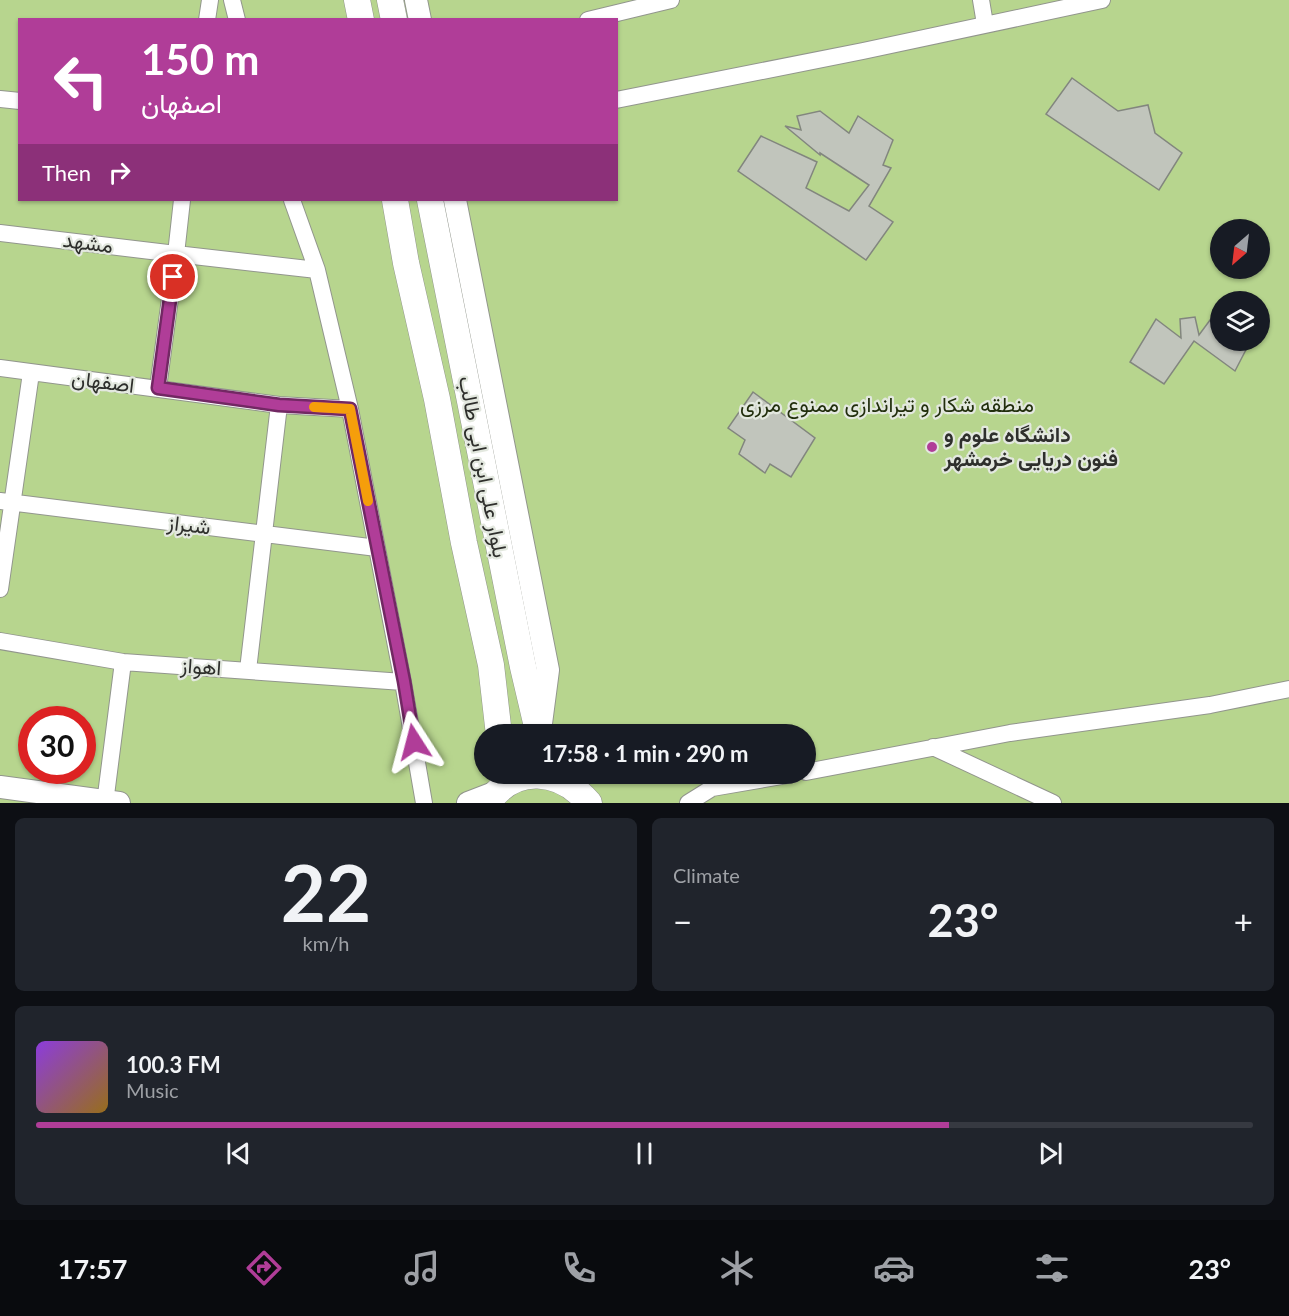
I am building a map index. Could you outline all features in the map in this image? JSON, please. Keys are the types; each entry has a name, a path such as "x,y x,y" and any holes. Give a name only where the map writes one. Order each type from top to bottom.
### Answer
{"main road":[{"path":"357,0 361,18"},
{"path":"390,0 394,18"},
{"path":"416,0 420,18"},
{"name":"بلوار علی ابن ابی طالب","path":"395,201 406,263 437,399 464,543 491,665 498,724"},
{"name":"بلوار علی ابن ابی طالب","path":"430,201 520,655 536,724"},
{"path":"454,201 548,670 541,724"},
{"path":"569,784 589,803"},
{"path":"0,787 109,802"},
{"path":"468,803 494,790"}],"street":[{"path":"207,18 210,0"},
{"path":"232,0 236,18"},
{"path":"596,18 671,0"},
{"path":"981,0 985,24"},
{"path":"618,100 1102,0"},
{"path":"0,99 18,101"},
{"path":"158,388 183,201"},
{"path":"292,201 317,270 350,409 404,681 424,803"},
{"name":"مشهد","path":"0,233 317,270"},
{"name":"اصفهان","path":"0,368 279,405 350,409"},
{"path":"0,589 7,502 31,373"},
{"path":"248,670 279,405"},
{"name":"شیراز","path":"7,502 377,548"},
{"name":"اهواز","path":"0,641 123,662 404,681"},
{"path":"109,802 123,662"},
{"path":"816,770 1010,733 1210,705 1289,688"},
{"path":"933,747 1053,803"},
{"path":"688,803 712,788 735,784"}],"green space":[{"name":"منطقه شکار و تیراندازی ممنوع مرزی","path":"0,0 1289,0 1289,803 0,803"}],"building":[{"path":"1072,78 1118,111 1148,105 1155,133 1182,153 1159,190 1046,114"},
{"path":"820,111 849,133 858,116 893,140 883,165 891,168 869,206 893,222 866,260 738,171 761,136 817,162 806,188 849,211 869,185 820,153 820,155 785,126 801,130 797,116"},
{"path":"1195,317 1199,335 1210,320 1210,351 1245,351 1235,371 1194,341 1164,384 1130,362 1156,319 1181,338 1180,319"},
{"path":"753,392 815,438 791,477 770,464 765,473 739,454 745,440 728,428"}],"slow traffic":[{"path":"314,407 350,409 368,501"}],"place":[{"name":"دانشگاه علوم و فنون دریایی خرمشهر","path":"932,447"}],"route":[{"path":"173,277 158,388 279,405 350,409 414,742"}]}
